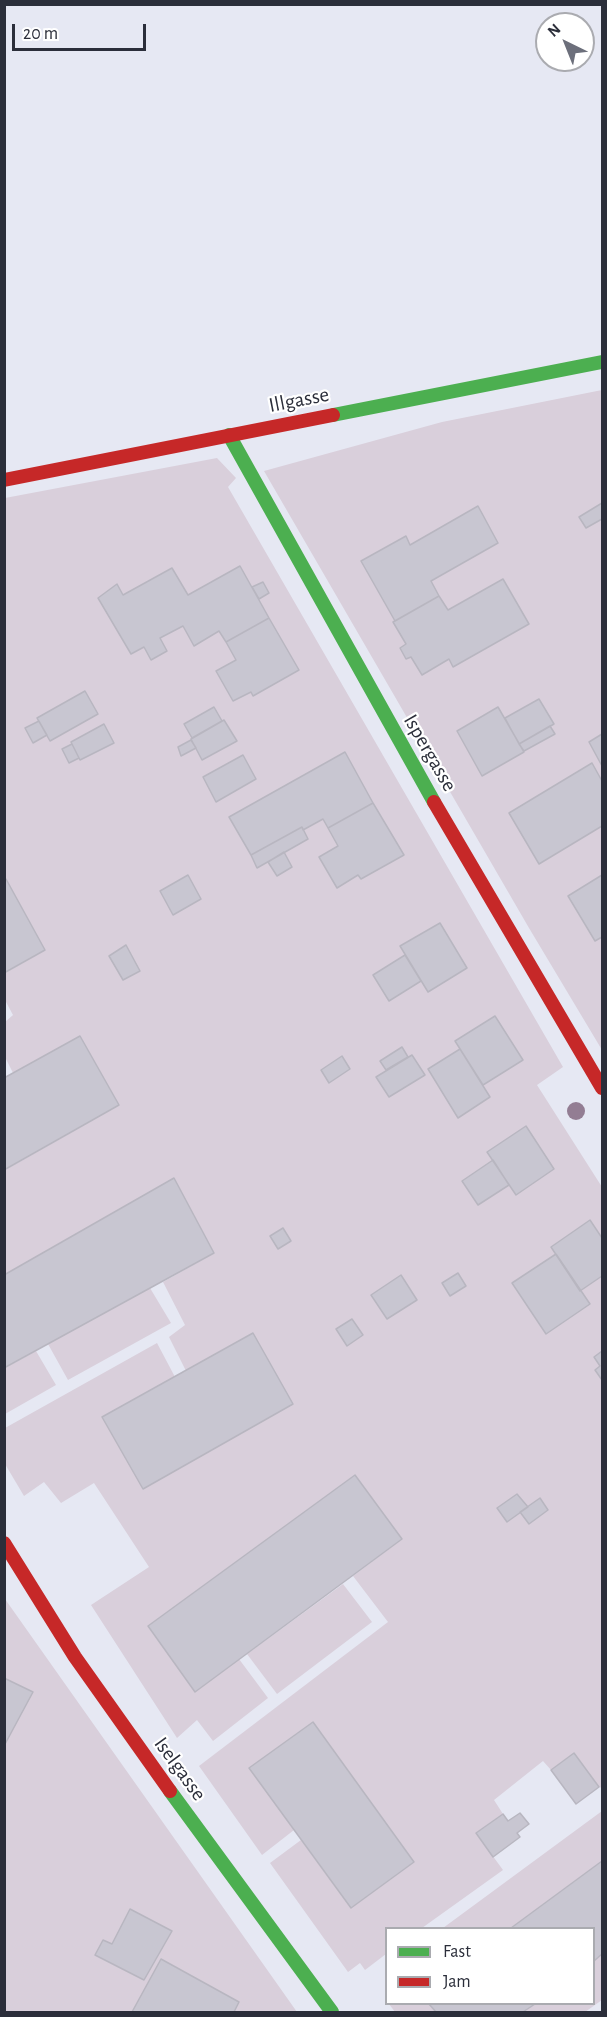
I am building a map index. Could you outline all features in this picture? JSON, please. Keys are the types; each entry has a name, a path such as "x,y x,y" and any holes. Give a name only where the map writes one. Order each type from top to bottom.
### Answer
{"street":[{"name":"Illgasse","path":"4,480 603,362"},
{"name":"Ispergasse","path":"229,435 490,901 603,1088"},
{"name":"Iselgasse","path":"4,1543 81,1666 333,2013"}],"shaded area":[{"path":"602,390 602,1050 264,471 442,422"},
{"path":"217,458 236,478 228,487 563,1067 537,1085 602,1187 602,1788 574,1753 551,1770 543,1761 494,1800 503,1814 476,1833 503,1870 423,1927 385,1927 385,1955 365,1970 360,1963 348,1972 270,1863 301,1840 351,1908 414,1862 313,1722 250,1768 294,1830 262,1855 199,1766 388,1622 353,1576 402,1539 355,1475 148,1626 195,1692 239,1659 268,1698 213,1741 197,1720 177,1738 91,1605 149,1567 94,1483 61,1503 44,1482 24,1496 5,1464 5,1428 157,1343 175,1377 102,1417 143,1488 292,1404 186,1371 169,1337 185,1325 163,1282 214,1253 174,1178 5,1275 5,1170 119,1105 80,1036 13,1073 5,1057 5,1022 13,1015 5,1000 5,973 45,950 5,879 5,498"},
{"path":"150,1288 171,1323 68,1380 48,1344"},
{"path":"36,1351 56,1385 5,1414 5,1368"},
{"path":"343,1584 372,1622 277,1694 247,1654"},
{"path":"5,1599 297,2012 5,2012"},
{"path":"602,1811 602,1861 512,1927 444,1927"},
{"path":"602,1954 602,2000 595,2005 595,1960"},
{"path":"390,2005 430,2005 436,2012 395,2012"},
{"path":"534,2005 595,2005 585,2012 524,2012"}],"building":[{"path":"602,503 602,519 586,528 579,517"},
{"path":"478,506 498,543 431,581 439,596 395,621 361,561 406,536 410,545"},
{"path":"240,566 269,618 226,642 219,631 194,646 183,626 160,638 167,651 151,660 144,647 131,654 98,598 117,584 123,595 172,568 188,595"},
{"path":"503,579 529,624 453,667 449,659 422,675 411,657 406,659 400,648 406,644 393,622 439,596 448,610"},
{"path":"263,582 269,593 259,599 252,587"},
{"path":"269,618 299,670 253,696 251,692 233,701 216,671 236,660 226,642"},
{"path":"85,691 98,714 50,741 37,718"},
{"path":"539,699 554,724 519,744 505,718"},
{"path":"214,707 222,721 192,738 184,724"},
{"path":"498,707 524,752 482,776 457,731"},
{"path":"224,720 237,741 202,760 191,739"},
{"path":"39,721 47,735 33,743 25,728"},
{"path":"104,724 114,743 80,760 71,742"},
{"path":"550,726 555,734 524,751 519,744"},
{"path":"602,734 602,766 589,742"},
{"path":"191,740 196,748 181,756 178,747"},
{"path":"72,744 79,758 69,763 62,749"},
{"path":"345,752 373,803 328,828 323,819 303,830 302,827 251,855 229,817"},
{"path":"243,755 256,779 216,802 203,777"},
{"path":"592,763 602,781 602,826 539,864 509,813"},
{"path":"373,803 404,855 361,879 358,875 337,888 319,857 338,846 328,828"},
{"path":"302,827 308,839 257,868 251,855"},
{"path":"284,852 292,867 277,876 268,862"},
{"path":"188,875 201,899 173,915 160,891"},
{"path":"602,875 602,937 595,941 568,896"},
{"path":"4,879 45,950 4,973"},
{"path":"440,923 467,968 428,992 400,946"},
{"path":"126,945 140,971 123,980 109,956"},
{"path":"405,955 421,981 389,1001 373,975"},
{"path":"495,1016 523,1060 483,1085 455,1041"},
{"path":"80,1036 119,1105 4,1170 4,1078"},
{"path":"402,1047 408,1057 386,1070 380,1061"},
{"path":"460,1049 490,1097 458,1118 428,1069"},
{"path":"412,1055 425,1075 389,1097 376,1077"},
{"path":"342,1056 350,1069 329,1083 321,1070"},
{"path":"526,1126 554,1169 516,1195 487,1152"},
{"path":"493,1160 509,1185 478,1205 462,1181"},
{"path":"174,1178 214,1253 4,1368 4,1275"},
{"path":"590,1220 602,1238 602,1276 580,1291 551,1247"},
{"path":"283,1228 291,1241 278,1249 270,1236"},
{"path":"556,1254 590,1304 546,1334 512,1283"},
{"path":"458,1273 466,1286 450,1296 442,1283"},
{"path":"401,1275 417,1300 387,1319 371,1295"},
{"path":"352,1319 363,1335 347,1346 336,1329"},
{"path":"253,1333 293,1404 143,1489 102,1417"},
{"path":"602,1351 602,1380 595,1370 600,1366 594,1357"},
{"path":"355,1475 402,1539 195,1692 148,1626"},
{"path":"517,1494 528,1507 507,1522 497,1508"},
{"path":"540,1498 548,1510 529,1524 520,1512"},
{"path":"4,1678 33,1692 4,1746"},
{"path":"313,1722 414,1862 351,1908 249,1768"},
{"path":"574,1753 599,1787 576,1804 551,1770"},
{"path":"520,1813 529,1824 517,1833 520,1837 493,1857 476,1833 503,1814 508,1821"},
{"path":"602,1861 602,1954 595,1960 595,1927 512,1927"},
{"path":"130,1909 172,1931 144,1980 95,1955 103,1940 112,1944"},
{"path":"161,1959 239,2002 234,2012 132,2012"},
{"path":"430,2005 534,2005 523,2012 436,2012"}],"traffic: fast":[{"path":"333,415 602,362"},
{"path":"229,435 434,802"},
{"path":"170,1791 332,2012"}],"traffic: jam":[{"path":"4,480 333,415"},
{"path":"434,802 602,1088"},
{"path":"4,1543 75,1657 170,1791"}]}
